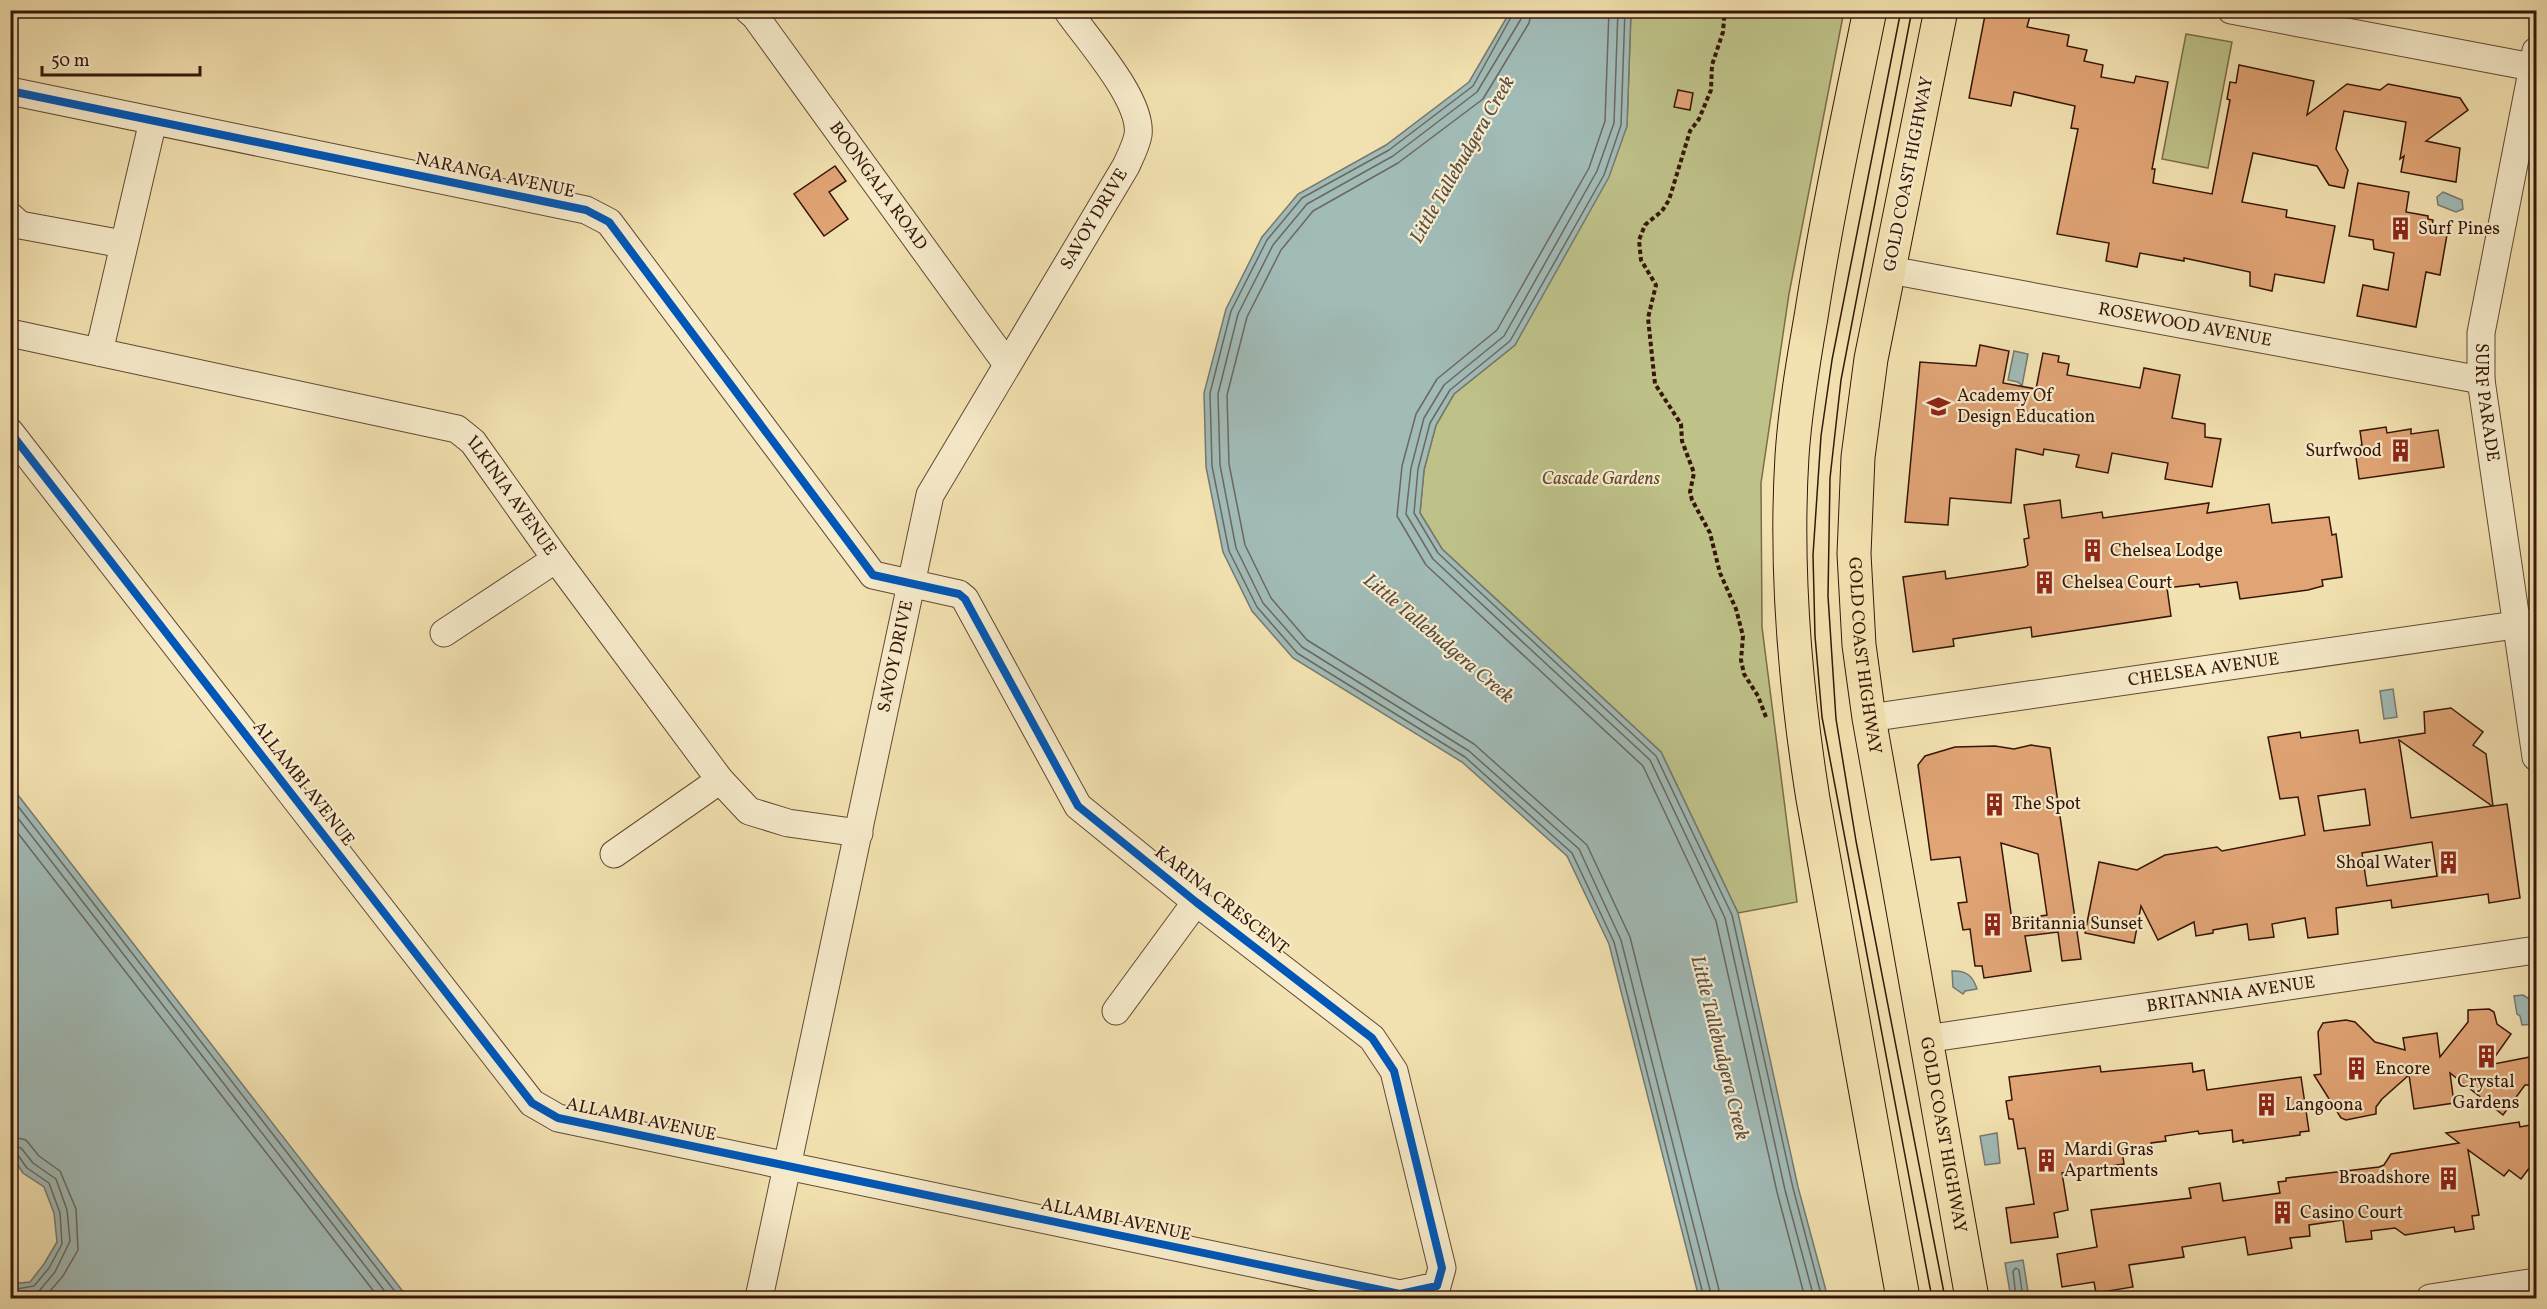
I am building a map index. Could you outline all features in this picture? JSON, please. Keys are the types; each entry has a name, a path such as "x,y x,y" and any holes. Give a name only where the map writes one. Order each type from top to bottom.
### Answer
{"highway":[{"path":"1870,10 1821,256 1799,390 1792,456 1791,629 1801,726 1813,799 1903,1299"},
{"name":"GOLD COAST HIGHWAY","path":"1941,10 1868,381 1858,457 1855,509 1856,602 1869,718 1972,1299"}],"street":[{"name":"BOONGALA ROAD","path":"748,10 1006,364"},
{"name":"SAVOY DRIVE","path":"759,1299 789,1167 930,495 1126,166 1138,135 1136,114 1127,95 1067,10"},
{"path":"2231,10 2534,59"},
{"name":"SURF PARADE","path":"2534,59 2481,333 2481,380 2527,624 2536,757"},
{"name":"NARANGA AVENUE","path":"10,92 586,210 609,222 873,575 910,583"},
{"path":"99,352 153,121"},
{"path":"10,216 20,225 123,244"},
{"name":"ROSEWOOD AVENUE","path":"1890,270 2481,380"},
{"name":"ILKINIA AVENUE","path":"10,333 457,429 473,442 556,559 720,780 749,811 788,823 859,833"},
{"name":"ALLAMBI AVENUE","path":"10,432 532,1102 558,1118 1400,1294 1437,1286"},
{"path":"444,633 556,559"},
{"name":"KARINA CRESCENT","path":"910,583 959,594 965,599 1078,806 1196,902 1372,1038 1394,1071 1442,1268 1437,1286"},
{"name":"CHELSEA AVENUE","path":"1869,718 2527,624"},
{"path":"614,854 720,780"},
{"path":"1116,1011 1196,902"},
{"name":"BRITANNIA AVENUE","path":"1925,1039 2536,950"},
{"path":"2430,1299 2536,1282"}],"path":[{"path":"1729,10 1712,65 1713,80 1705,105 1690,131 1670,200 1662,211 1645,225 1639,240 1639,252 1656,285 1648,318 1655,384 1681,424 1682,441 1694,473 1690,492 1692,500 1710,533 1720,573 1736,609 1743,636 1741,660 1744,675 1758,696 1766,717"}],"green space":[{"name":"Cascade Gardens","path":"1631,11 1844,11 1789,294 1761,483 1762,627 1797,902 1738,913 1661,752 1442,549 1420,513 1424,470 1436,425 1454,394 1515,345 1627,126"},
{"path":"2186,34 2232,42 2208,168 2162,159"}],"water":[{"name":"Little Tallebudgera Creek","path":"1511,10 1631,11 1627,126 1609,177 1515,345 1454,394 1436,425 1424,470 1420,513 1442,549 1661,752 1738,913 1798,1187 1828,1298 1699,1298 1609,944 1567,856 1462,762 1293,658 1252,611 1223,552 1206,467 1204,393 1226,309 1262,237 1298,194 1386,145 1469,82"},
{"path":"2443,192 2462,200 2463,209 2456,212 2438,205 2437,197"},
{"path":"2014,351 2028,354 2022,386 2018,382 2008,380"},
{"path":"2393,689 2397,717 2384,719 2380,691"},
{"path":"10,786 408,1298 11,1298 11,1284 30,1282 57,1242 54,1213 44,1187 23,1173 11,1155"},
{"path":"1952,971 1968,975 1977,989 1965,991 1963,994 1953,987"},
{"path":"2523,995 2531,1000 2534,1024 2522,1025 2520,1016 2517,1014 2514,996"},
{"path":"1997,1133 2000,1163 1985,1165 1980,1136"},
{"path":"2023,1260 2029,1298 2011,1298 2005,1263"}],"building":[{"path":"1986,10 2030,16 2027,27 2069,35 2067,46 2087,50 2084,61 2103,65 2101,77 2134,83 2136,76 2168,82 2152,169 2155,169 2153,183 2212,194 2230,100 2227,99 2230,82 2236,83 2239,65 2314,81 2307,115 2347,84 2380,90 2388,84 2460,98 2468,110 2426,141 2460,148 2456,182 2401,172 2404,156 2400,159 2406,122 2344,111 2336,149 2348,170 2344,188 2329,185 2317,166 2253,153 2242,202 2287,210 2286,217 2335,226 2324,283 2275,274 2272,291 2250,286 2250,272 2184,258 2184,261 2140,253 2137,267 2106,261 2109,243 2057,234 2078,129 2071,128 2075,106 2014,92 2011,106 1969,98"},
{"path":"1678,90 1693,93 1690,110 1674,107"},
{"path":"835,166 846,181 829,192 848,219 824,236 794,194"},
{"name":"Surf Pines","path":"2358,183 2409,192 2406,212 2428,216 2428,219 2433,220 2432,226 2448,229 2440,275 2426,272 2416,327 2357,316 2363,285 2388,290 2394,253 2374,249 2373,240 2349,236"},
{"path":"1980,345 2009,351 2003,383 2036,389 2043,353 2059,356 2058,362 2069,364 2067,375 2140,388 2144,368 2180,375 2172,418 2205,424 2205,437 2221,439 2212,487 2165,479 2168,463 2112,453 2108,473 2076,467 2079,455 2044,449 2043,455 2016,449 2011,503 1950,498 1948,525 1905,522 1920,362 1976,366"},
{"name":"Surfwood","path":"2386,427 2387,433 2411,429 2411,434 2438,430 2444,467 2359,479 2356,457 2360,457 2358,446 2362,445 2360,431"},
{"path":"2060,500 2062,518 2102,512 2103,518 2209,503 2207,513 2269,504 2272,523 2329,517 2332,535 2336,534 2342,577 2322,580 2323,586 2308,590 2240,599 2237,582 2200,587 2199,584 2167,588 2171,616 2032,637 2031,627 1953,639 1954,646 1913,652 1903,577 1945,571 1946,579 2025,567 2028,565 2024,539 2029,538 2024,505"},
{"path":"2451,708 2483,732 2473,745 2486,754 2493,806 2507,804 2520,898 2489,903 2488,894 2392,908 2391,900 2336,908 2338,934 2308,938 2305,918 2272,924 2274,937 2249,940 2247,924 2213,930 2213,933 2196,936 2194,922 2158,940 2141,906 2134,943 2085,933 2099,862 2137,870 2165,855 2217,847 2222,851 2305,835 2298,797 2280,799 2268,737 2300,732 2301,738 2358,730 2360,743 2425,733 2424,712","holes":["2399,740 2492,806 2411,818","2365,789 2370,825 2324,831 2318,796","2432,842 2437,876 2367,886 2362,853"]},
{"path":"2031,745 2050,748 2081,959 2062,961 2058,932 2025,936 2031,971 1984,978 1982,966 1975,966 1970,929 1963,930 1958,903 1967,902 1960,857 1931,860 1918,765 1925,756 1955,747 1995,746 2014,749","holes":["2001,843 2038,854 2047,915 2012,920"]},
{"path":"2489,1009 2494,1012 2497,1024 2511,1034 2489,1065 2530,1057 2534,1085 2525,1085 2503,1115 2450,1073 2454,1103 2414,1109 2409,1075 2382,1099 2376,1107 2376,1114 2346,1120 2341,1118 2314,1075 2321,1074 2318,1032 2323,1023 2346,1020 2355,1022 2375,1042 2405,1050 2403,1038 2437,1033 2440,1057 2468,1022 2468,1010"},
{"path":"2192,1063 2193,1072 2204,1070 2207,1090 2301,1077 2309,1131 2300,1132 2300,1135 2243,1143 2243,1140 2233,1142 2232,1130 2199,1134 2198,1131 2165,1136 2166,1141 2151,1143 2151,1146 2122,1150 2124,1164 2062,1173 2068,1210 2054,1213 2058,1237 2011,1243 2006,1208 2034,1204 2025,1148 2018,1149 2013,1119 2009,1119 2006,1101 2012,1100 2009,1077 2100,1066 2101,1072"},
{"path":"2519,1122 2520,1127 2536,1124 2536,1159 2521,1179 2509,1170 2504,1176 2468,1150 2479,1215 2472,1216 2474,1229 2455,1232 2454,1227 2405,1235 2395,1228 2371,1231 2372,1239 2346,1242 2343,1220 2309,1225 2310,1236 2290,1238 2292,1248 2248,1255 2245,1237 2182,1247 2184,1257 2129,1265 2133,1287 2096,1293 2094,1282 2062,1287 2057,1254 2097,1247 2091,1210 2191,1198 2189,1188 2220,1183 2223,1201 2280,1193 2278,1182 2286,1181 2286,1178 2379,1167 2384,1165 2391,1154 2459,1143 2446,1133"}],"tram line":[{"path":"1901,10 1832,360 1821,436 1813,555 1815,636 1822,717 1932,1298"},
{"path":"1912,10 1841,380 1830,478 1828,596 1836,719 1856,841 1945,1298"}],"cycle path":[{"path":"10,91 586,210 609,222 873,575 959,594 965,599 1078,806 1196,902 1372,1038 1394,1071 1442,1268 1437,1286 1400,1294 558,1118 532,1103 10,432"}],"place":[{"name":"Surf Pines","path":"2400,229"},
{"name":"Academy Of Design Education","path":"1939,406"},
{"name":"Surfwood","path":"2400,451"},
{"name":"Chelsea Lodge","path":"2092,551"},
{"name":"Chelsea Court","path":"2044,583"},
{"name":"The Spot","path":"1994,804"},
{"name":"Shoal Water","path":"2449,863"},
{"name":"Britannia Sunset","path":"1993,924"},
{"name":"Crystal Gardens","path":"2486,1056"},
{"name":"Encore","path":"2357,1069"},
{"name":"Langoona","path":"2267,1105"},
{"name":"Mardi Gras Apartments","path":"2046,1160"},
{"name":"Broadshore","path":"2448,1178"},
{"name":"Casino Court","path":"2282,1213"}]}
